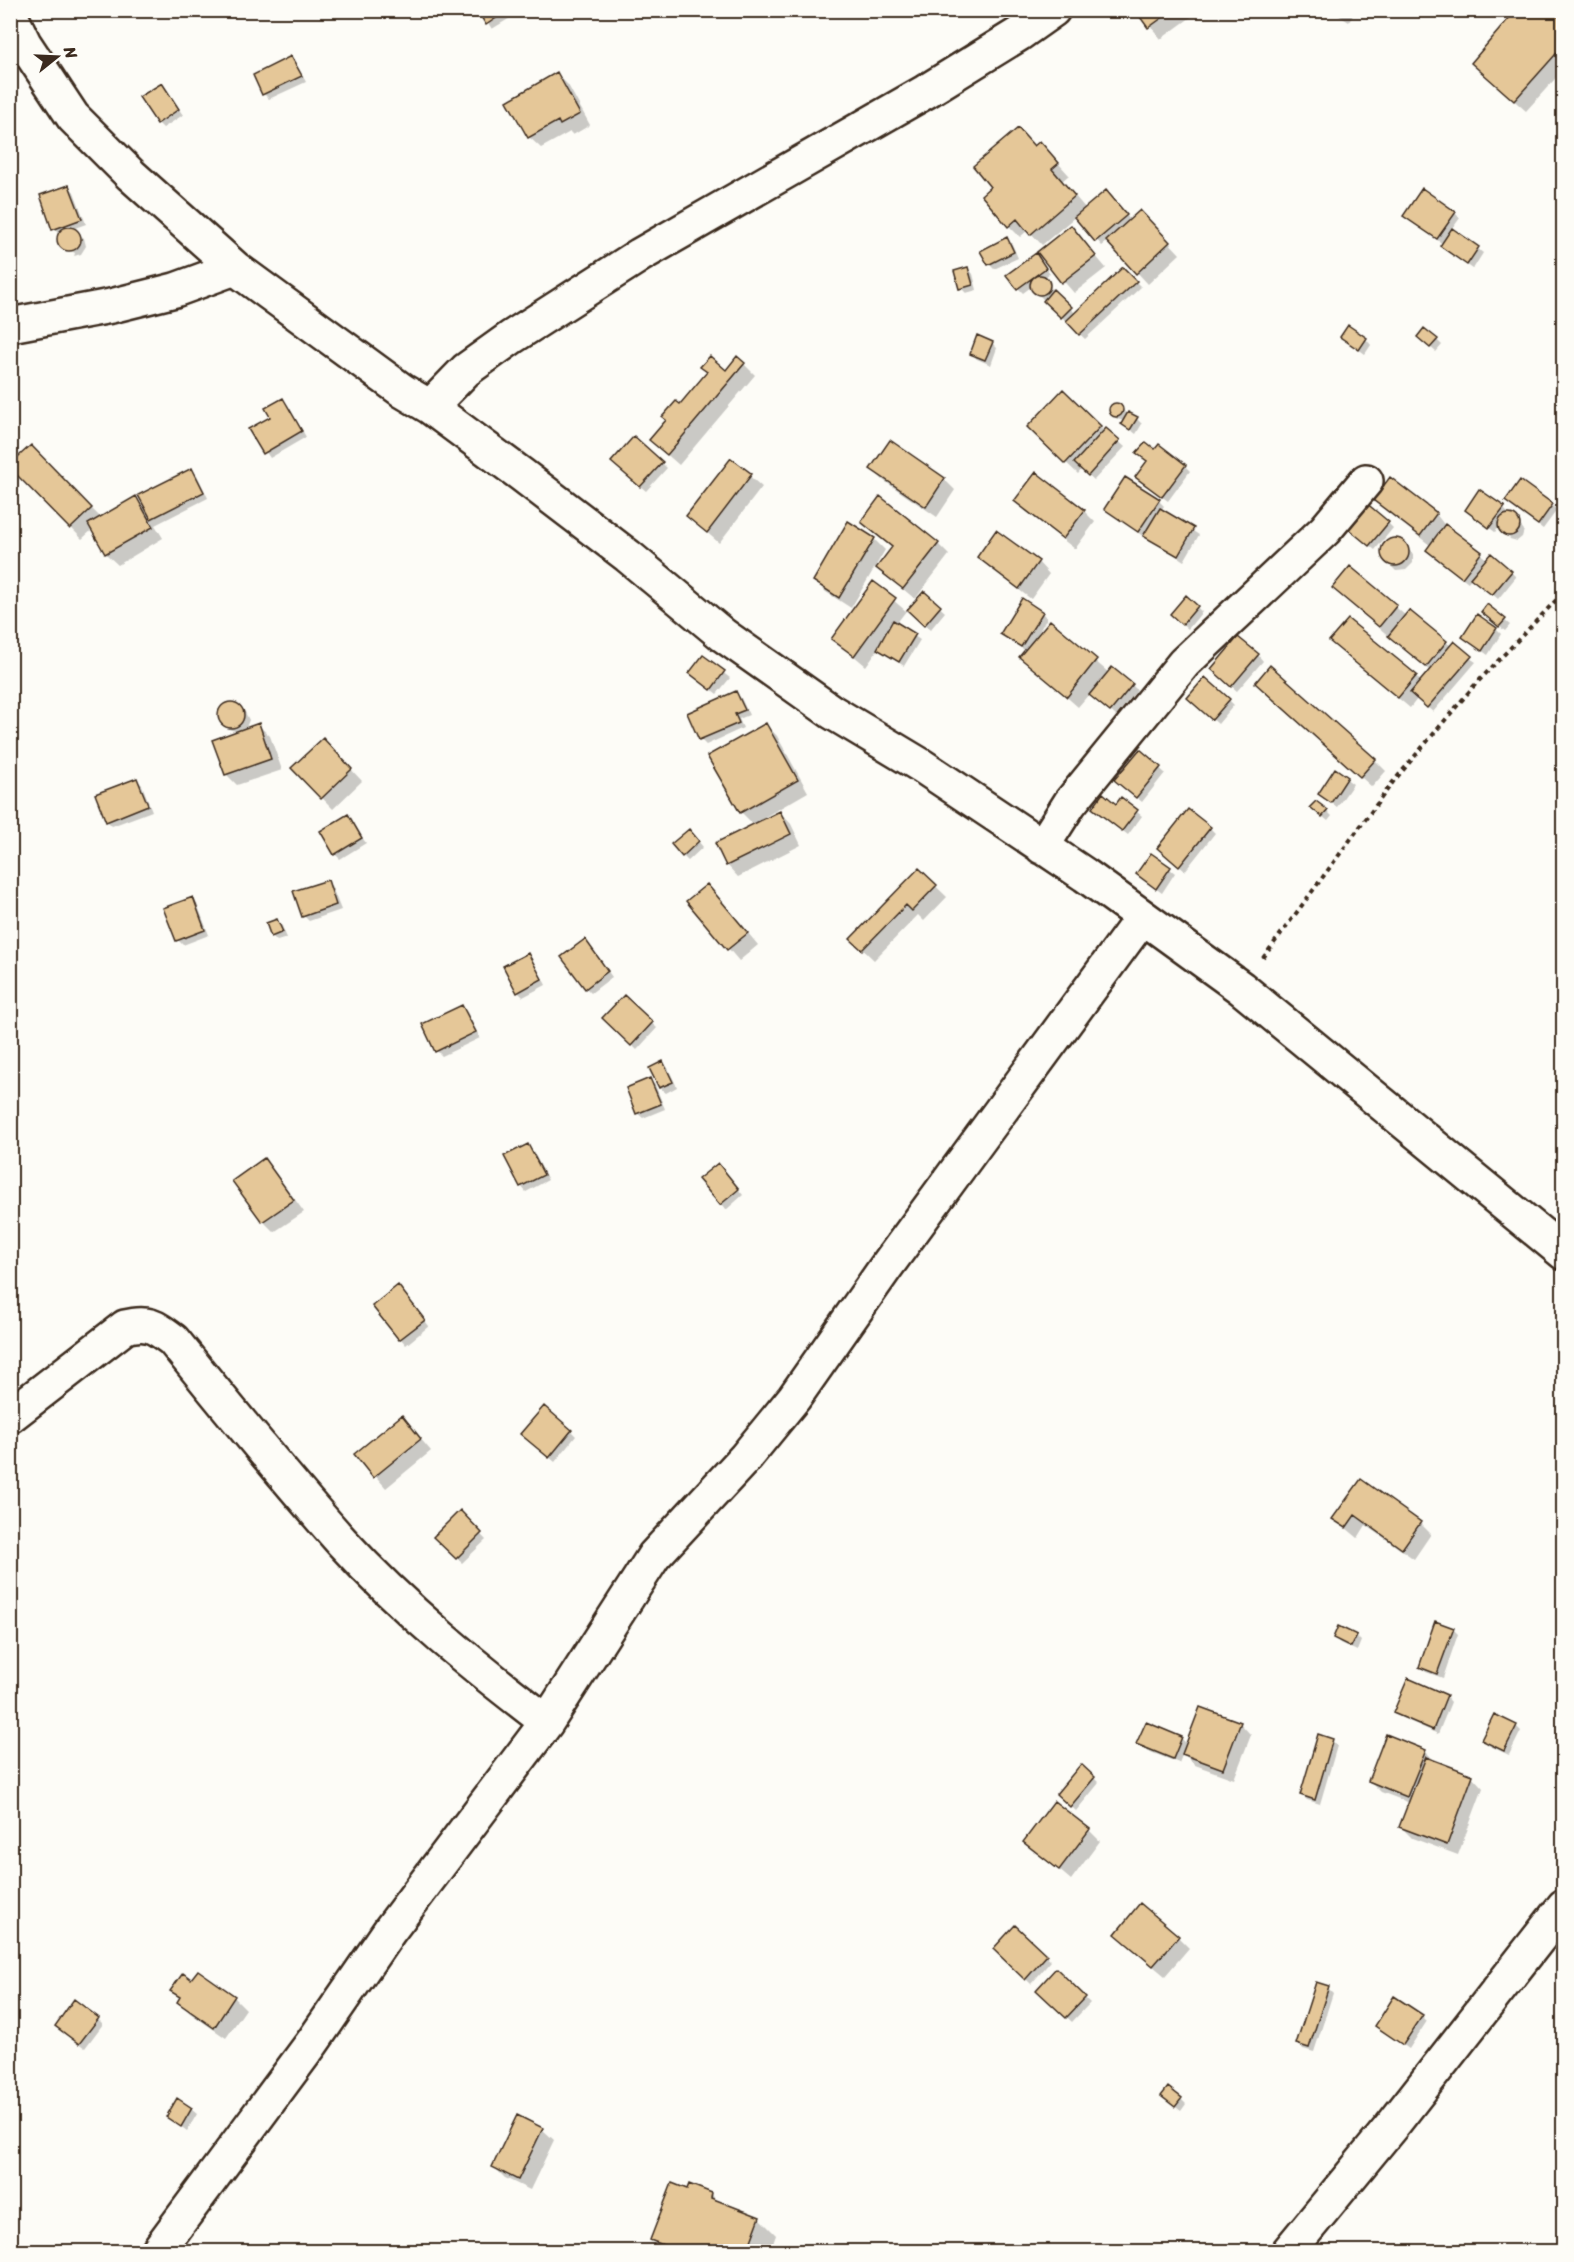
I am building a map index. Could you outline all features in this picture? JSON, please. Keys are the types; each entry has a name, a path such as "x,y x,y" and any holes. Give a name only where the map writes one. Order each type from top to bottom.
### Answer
{"street":[{"path":"430,407 466,370 512,337 639,255 925,92 1019,34 1053,10"},
{"path":"10,14 24,43 73,117 131,175 235,268 403,391 430,407 628,556 723,635 832,712 922,766 1042,847 1241,988 1563,1253"},
{"path":"10,325 111,306 175,290 235,268"},
{"path":"1042,847 1070,803 1184,663 1325,530 1366,481"},
{"path":"157,2252 312,2043 390,1930 547,1722 654,1556 745,1458 794,1398 886,1267 1142,918"},
{"path":"10,1416 125,1327 141,1323 156,1327 173,1340 344,1544 462,1657 547,1722"},
{"path":"1288,2252 1395,2122 1563,1906"}],"path":[{"path":"1241,988 1393,782 1473,687 1563,592"}],"building":[{"path":"477,10 508,10 486,25"},
{"path":"1135,10 1173,10 1148,28"},
{"path":"1516,10 1551,10 1564,22 1564,45 1514,101 1471,63"},
{"path":"291,56 302,76 262,95 253,75"},
{"path":"557,72 580,114 560,125 558,121 528,138 507,101"},
{"path":"162,83 179,109 157,124 139,97"},
{"path":"1018,128 1034,146 1040,141 1059,163 1052,169 1075,196 1030,235 1017,219 1008,227 981,195 990,187 973,166"},
{"path":"69,185 82,219 52,230 40,195"},
{"path":"1422,188 1456,212 1437,239 1403,216"},
{"path":"1106,190 1127,215 1095,242 1074,217"},
{"path":"1140,210 1170,242 1136,274 1106,241"},
{"path":"1071,225 1096,256 1061,283 1037,252"},
{"path":"69,227 78,230 81,239 78,248 69,251 60,248 57,239 60,230"},
{"path":"1452,228 1479,247 1467,265 1440,246"},
{"path":"1007,237 1014,252 988,265 980,251"},
{"path":"1036,253 1046,268 1017,289 1006,275"},
{"path":"968,267 973,285 959,289 954,271"},
{"path":"1123,267 1137,281 1079,335 1066,321"},
{"path":"1040,275 1047,278 1050,285 1047,292 1040,295 1033,292 1030,285 1033,278"},
{"path":"1053,289 1072,307 1061,318 1043,301"},
{"path":"1348,325 1367,338 1359,350 1340,337"},
{"path":"1424,328 1438,339 1430,348 1417,337"},
{"path":"977,335 993,342 985,360 970,354"},
{"path":"710,356 726,370 737,356 745,363 667,455 649,440 666,420 662,417 676,401 680,404 707,372 700,367"},
{"path":"1063,389 1101,426 1065,464 1027,427"},
{"path":"283,398 302,431 263,454 248,429 270,417 265,408"},
{"path":"1116,403 1121,405 1123,410 1121,415 1116,417 1111,415 1109,410 1111,405"},
{"path":"1128,412 1138,417 1130,430 1121,424"},
{"path":"1106,428 1120,440 1088,476 1074,463"},
{"path":"634,436 663,462 640,487 611,462"},
{"path":"890,440 945,478 926,507 870,469"},
{"path":"1146,442 1155,449 1159,444 1186,465 1162,497 1135,477 1147,461 1136,453"},
{"path":"31,445 92,508 70,529 10,468 10,464"},
{"path":"731,458 752,474 707,533 686,516"},
{"path":"192,468 204,492 151,519 138,495"},
{"path":"1036,472 1085,510 1063,539 1014,501"},
{"path":"1125,477 1160,499 1138,532 1104,509"},
{"path":"1390,477 1437,513 1420,536 1373,500"},
{"path":"1520,480 1553,504 1538,525 1505,501"},
{"path":"1479,489 1505,507 1489,528 1465,510"},
{"path":"136,496 153,527 105,554 88,524"},
{"path":"880,496 939,543 903,589 876,568 892,547 861,522"},
{"path":"1365,502 1389,522 1369,546 1346,527"},
{"path":"1160,508 1194,528 1178,556 1143,536"},
{"path":"1509,514 1517,517 1520,525 1517,533 1509,536 1501,533 1498,525 1501,517"},
{"path":"848,521 875,538 839,598 813,581"},
{"path":"1445,524 1482,552 1462,578 1426,550"},
{"path":"996,530 1039,561 1019,589 977,557"},
{"path":"1395,538 1405,542 1409,552 1405,562 1395,566 1385,562 1381,552 1385,542"},
{"path":"1491,553 1512,571 1492,595 1470,578"},
{"path":"1350,566 1397,605 1379,627 1332,588"},
{"path":"873,581 896,598 854,656 831,639"},
{"path":"924,591 941,606 924,626 907,610"},
{"path":"1186,595 1198,606 1182,625 1170,614"},
{"path":"1022,598 1043,612 1021,647 1000,634"},
{"path":"1487,604 1506,619 1499,627 1481,612"},
{"path":"1409,610 1447,641 1426,667 1388,636"},
{"path":"1477,614 1497,628 1482,651 1462,637"},
{"path":"1348,619 1417,675 1398,698 1329,641"},
{"path":"893,620 916,634 899,662 877,649"},
{"path":"1050,620 1097,659 1067,697 1019,657"},
{"path":"1238,637 1259,654 1231,687 1211,669"},
{"path":"1454,641 1472,656 1427,708 1410,693"},
{"path":"703,655 725,671 711,690 689,673"},
{"path":"1270,665 1376,759 1360,777 1255,683"},
{"path":"1112,667 1133,684 1110,712 1089,695"},
{"path":"1205,677 1230,699 1212,720 1187,698"},
{"path":"736,691 745,710 735,714 739,723 699,740 687,713"},
{"path":"231,702 240,706 244,715 240,724 231,728 222,724 218,715 222,706"},
{"path":"259,723 271,759 225,775 212,740"},
{"path":"766,723 798,780 740,813 707,756"},
{"path":"323,738 352,769 321,799 291,768"},
{"path":"1140,749 1161,767 1136,798 1114,780"},
{"path":"1335,768 1348,777 1331,803 1318,794"},
{"path":"137,778 148,805 106,822 95,794"},
{"path":"1103,793 1116,804 1121,797 1138,810 1122,831 1092,808"},
{"path":"1316,801 1328,810 1322,817 1310,807"},
{"path":"1188,809 1211,827 1179,867 1157,848"},
{"path":"780,811 791,834 726,866 715,843"},
{"path":"348,814 362,838 334,855 320,831"},
{"path":"689,829 699,841 682,857 671,844"},
{"path":"1151,853 1171,867 1156,889 1136,874"},
{"path":"919,868 937,885 912,911 906,905 862,950 850,939"},
{"path":"328,880 336,905 302,917 293,891"},
{"path":"707,884 748,933 727,950 686,901"},
{"path":"193,897 205,930 176,941 163,908"},
{"path":"277,919 283,932 271,937 266,923"},
{"path":"585,939 608,971 585,989 561,957"},
{"path":"528,953 542,979 517,993 503,966"},
{"path":"624,995 653,1022 631,1046 602,1018"},
{"path":"462,1005 476,1032 435,1052 422,1024"},
{"path":"663,1061 673,1082 659,1088 649,1068"},
{"path":"650,1078 661,1104 636,1114 626,1088"},
{"path":"528,1144 544,1175 520,1187 504,1156"},
{"path":"264,1158 294,1200 262,1222 232,1181"},
{"path":"718,1163 739,1189 720,1205 698,1179"},
{"path":"398,1285 425,1320 399,1340 372,1306"},
{"path":"544,1406 572,1430 549,1458 520,1434"},
{"path":"402,1415 421,1439 373,1478 354,1454"},
{"path":"1361,1479 1421,1522 1402,1549 1355,1515 1346,1528 1332,1519"},
{"path":"460,1510 482,1533 456,1559 433,1537"},
{"path":"1435,1621 1454,1628 1437,1674 1419,1667"},
{"path":"1338,1626 1357,1635 1351,1647 1333,1638"},
{"path":"1408,1678 1447,1695 1433,1730 1393,1713"},
{"path":"1200,1707 1241,1722 1223,1769 1182,1754"},
{"path":"1494,1714 1517,1725 1504,1751 1481,1740"},
{"path":"1146,1722 1182,1737 1173,1759 1136,1744"},
{"path":"1318,1734 1333,1739 1315,1800 1300,1795"},
{"path":"1386,1734 1426,1750 1407,1797 1368,1781"},
{"path":"1426,1757 1473,1775 1447,1845 1399,1827"},
{"path":"1081,1764 1095,1777 1070,1807 1056,1794"},
{"path":"1054,1801 1090,1829 1059,1870 1023,1842"},
{"path":"1140,1903 1179,1936 1153,1966 1115,1934"},
{"path":"1015,1925 1047,1955 1025,1980 993,1949"},
{"path":"1056,1968 1086,1997 1066,2018 1036,1990"},
{"path":"198,1970 235,1996 214,2028 177,2002 180,1997 170,1991 183,1973 191,1979"},
{"path":"1316,1982 1329,1986 1309,2048 1296,2044"},
{"path":"1394,1996 1423,2015 1403,2045 1375,2026"},
{"path":"74,1999 99,2018 79,2044 55,2026"},
{"path":"1168,2087 1182,2098 1175,2107 1161,2096"},
{"path":"177,2098 192,2108 181,2127 166,2117"},
{"path":"517,2115 543,2128 518,2180 492,2167"},
{"path":"672,2183 687,2189 689,2184 712,2193 711,2198 760,2217 747,2252 673,2252 674,2249 650,2240"}]}
